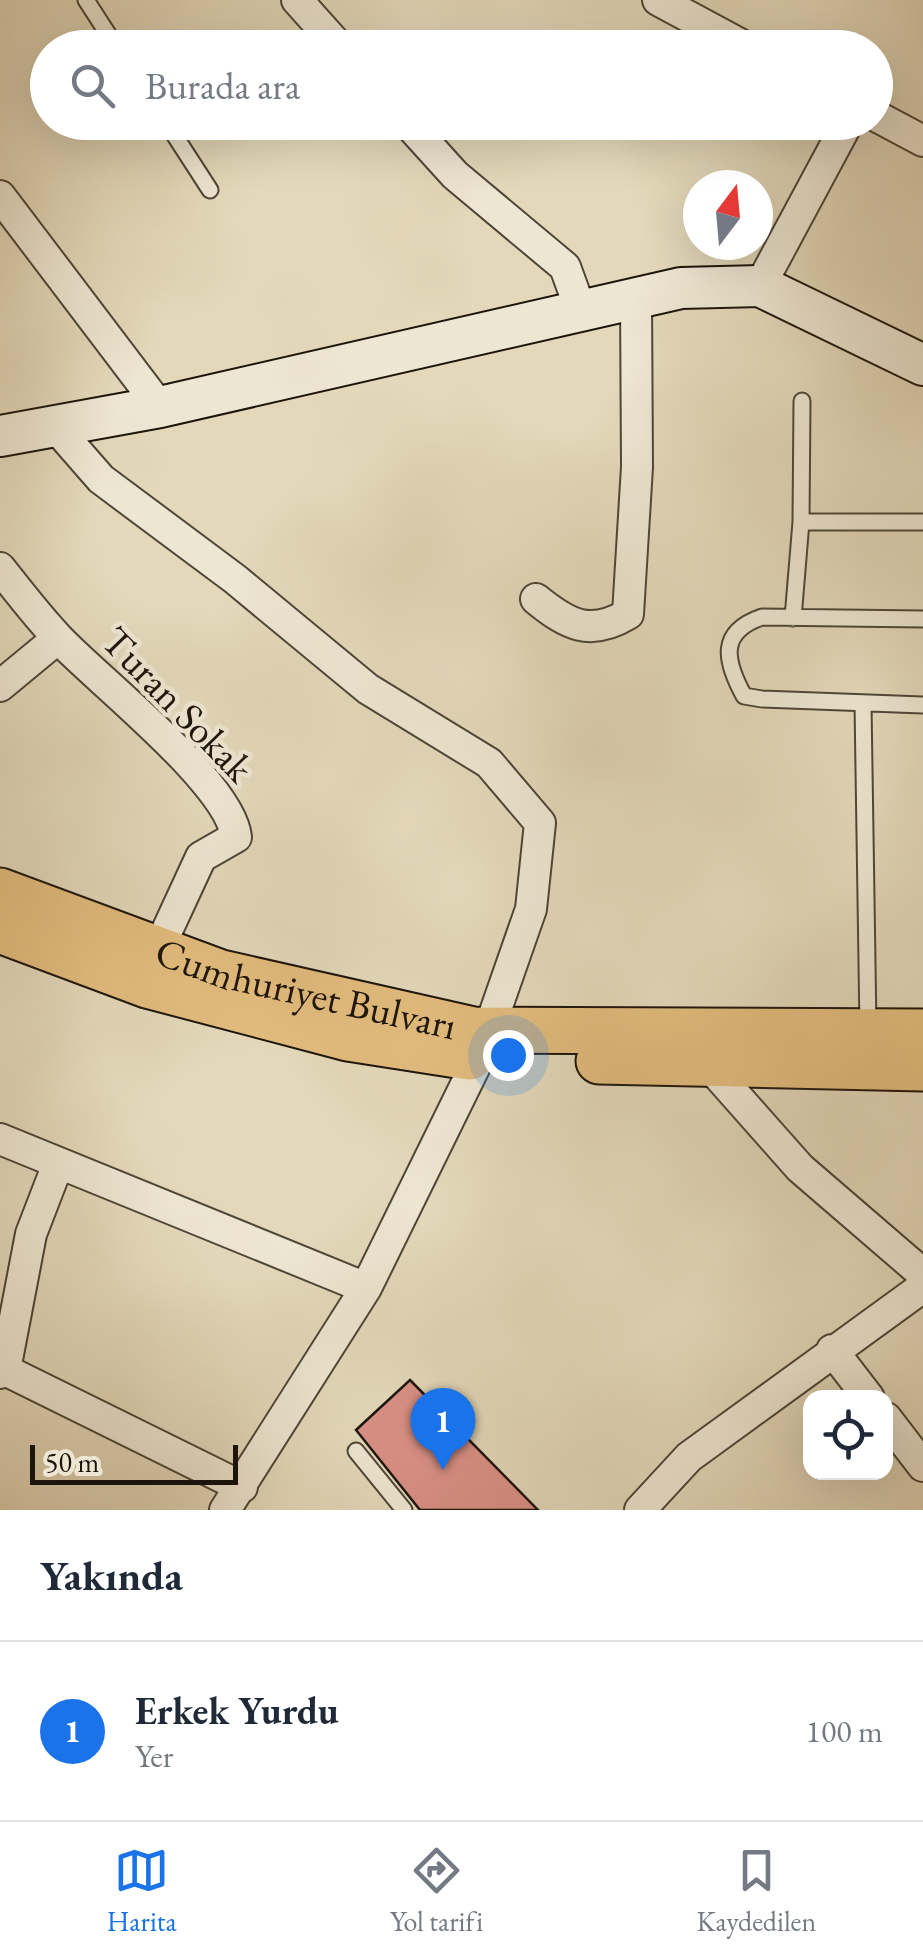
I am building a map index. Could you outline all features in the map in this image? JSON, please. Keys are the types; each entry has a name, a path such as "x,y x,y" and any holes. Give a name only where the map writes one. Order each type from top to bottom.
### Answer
{"main road":[{"name":"Cumhuriyet Bulvarı","path":"0,891 221,973 484,1044 923,1032"},
{"name":"Cumhuriyet Bulvarı","path":"0,930 165,990 348,1038 484,1044 707,1063 923,1068"}],"street":[{"path":"296,0 324,30"},
{"path":"658,0 714,30"},
{"path":"893,125 923,141"},
{"path":"423,140 455,175 565,267 580,311"},
{"path":"760,286 838,140"},
{"path":"0,196 160,407"},
{"path":"0,436 160,407 681,288 760,286 923,364"},
{"path":"536,600 566,624 608,627 628,614 637,467 636,299"},
{"path":"52,424 101,479 236,579 368,689 490,763 540,823 531,908 484,1044 366,1288 233,1498 2,1371 30,1234 58,1164"},
{"name":"Turan Sokak","path":"0,568 58,638 159,734 234,818 236,837 201,856 158,950"},
{"path":"0,686 58,638"},
{"path":"707,1063 800,1168 923,1274"},
{"path":"0,1139 366,1288"},
{"path":"640,1510 689,1457 923,1286"},
{"path":"832,1350 863,1390"},
{"path":"893,1426 922,1461"}],"lane":[{"path":"86,0 105,30"},
{"path":"178,140 210,190"},
{"path":"793,618 801,522 802,401"},
{"path":"801,522 923,522"},
{"path":"923,620 752,621 740,624 730,639 730,671 744,696 923,705"},
{"path":"862,704 868,1032"},
{"path":"356,1452 404,1510"}],"building":[{"path":"410,1380 538,1510 420,1510 356,1430"}],"place":[{"name":"Erkek Yurdu","path":"443,1470"}]}
